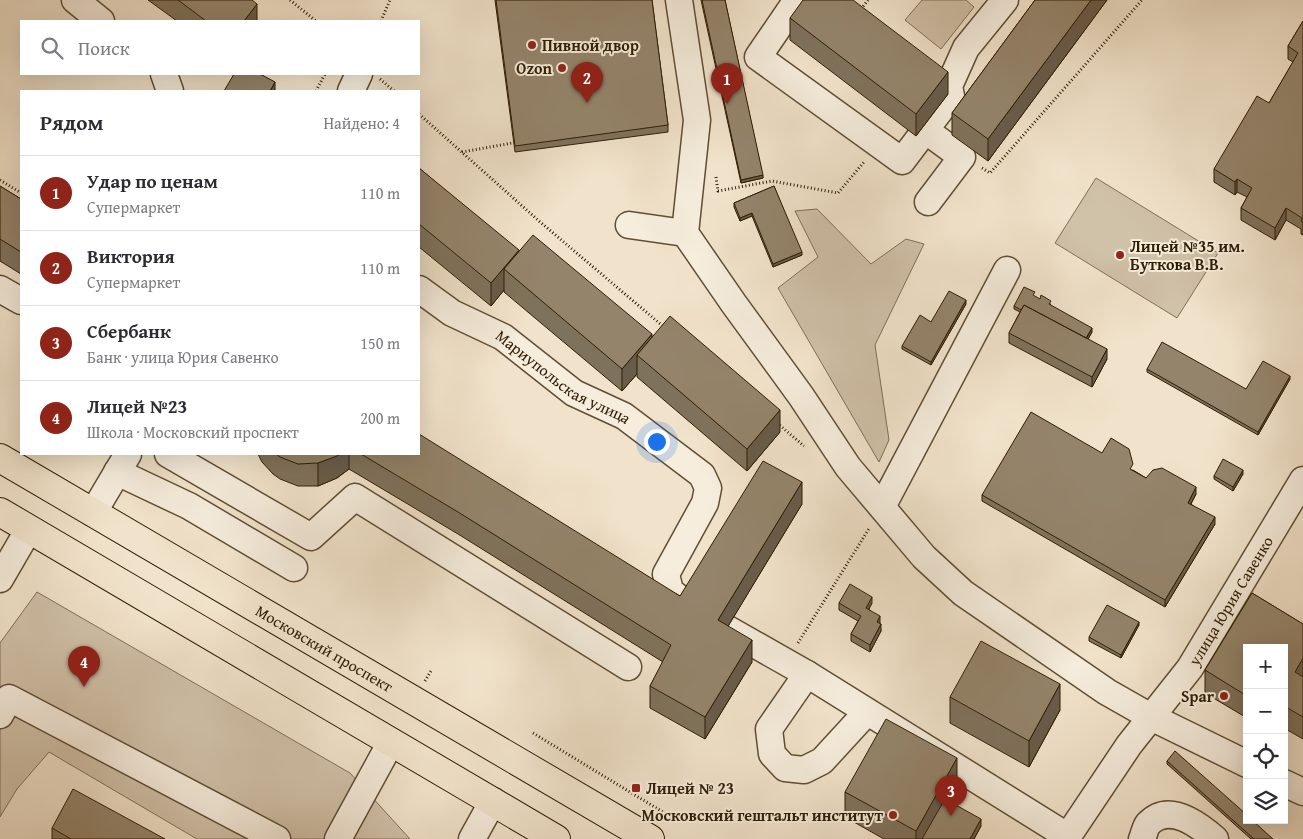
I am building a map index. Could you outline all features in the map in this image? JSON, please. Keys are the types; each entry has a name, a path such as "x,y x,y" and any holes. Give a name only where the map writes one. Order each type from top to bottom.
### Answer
{"main road":[{"name":"Московский проспект","path":"0,458 650,839"},
{"path":"0,512 556,839"}],"street":[{"path":"75,0 100,20"},
{"path":"679,0 698,120 684,233 801,396 878,513 964,593 1107,692 1243,762"},
{"path":"797,0 758,57 902,161 951,96 949,86 966,48 1005,0"},
{"path":"164,75 170,90"},
{"path":"351,90 359,75"},
{"path":"925,130 962,157 928,202"},
{"path":"629,225 684,233"},
{"path":"878,513 1007,270"},
{"path":"0,289 20,300"},
{"name":"Мариупольская улица","path":"420,290 452,313 503,337 574,393 624,416 702,474 708,488 704,503 666,574 670,591 688,605"},
{"path":"170,455 311,537 355,497 628,666"},
{"path":"93,512 123,463 189,506 294,568"},
{"name":"улица Юрия Савенко","path":"1066,838 1151,716 1190,668 1303,480"},
{"path":"0,579 29,529"},
{"path":"726,628 796,668 1066,838"},
{"path":"796,668 769,729 772,754 785,768 804,770 822,761 867,712"},
{"path":"0,715 9,698 277,839"},
{"path":"338,839 391,742"},
{"path":"1288,785 1303,792"},
{"path":"472,839 493,801"},
{"path":"1142,839 1148,825 1162,815 1178,815 1195,823 1215,839"}],"path":[{"path":"290,0 315,20"},
{"path":"381,20 390,0"},
{"path":"859,11 868,0"},
{"path":"962,157 990,173 1142,0"},
{"path":"317,90 324,75"},
{"path":"375,75 393,90"},
{"path":"420,115 539,221 668,330"},
{"path":"0,180 20,191"},
{"path":"774,421 804,446"},
{"path":"796,668 878,513"},
{"path":"533,733 676,820"}],"shaded area":[{"path":"922,0 966,0 974,7 941,49 905,20"},
{"path":"1096,178 1218,253 1177,318 1055,243"},
{"path":"817,209 871,264 906,239 924,244 875,345 889,440 879,462 778,288 818,257 795,211"},
{"path":"37,592 350,773 410,839 197,839 49,752 17,789 0,817 0,643"}],"building":[{"path":"178,0 252,0 257,4 245,20 205,20"},
{"path":"496,0 652,0 668,125 515,146"},
{"path":"702,0 725,0 763,175 741,180"},
{"path":"803,0 853,0 948,72 916,114 790,18"},
{"path":"1035,0 1091,0 988,139 952,113"},
{"path":"1303,21 1303,222 1301,221 1302,218 1286,208 1275,228 1241,208 1252,188 1237,179 1235,182 1214,169 1257,96 1269,103 1298,53 1288,46"},
{"path":"233,75 262,75 275,82 271,90 225,90"},
{"path":"420,169 519,250 491,283 420,225"},
{"path":"0,186 20,198 20,251 0,239"},
{"path":"774,186 802,252 773,264 752,213 740,218 734,203"},
{"path":"533,235 652,334 622,369 504,269"},
{"path":"1024,287 1035,292 1033,295 1040,299 1041,295 1051,301 1049,304 1092,328 1086,338 1024,305 1021,310 1014,306"},
{"path":"949,291 966,300 931,362 902,346 920,315 931,322"},
{"path":"1024,305 1107,349 1092,377 1009,333"},
{"path":"670,316 780,410 747,449 637,355"},
{"path":"1162,342 1246,389 1263,361 1290,376 1258,432 1147,369"},
{"path":"1031,412 1102,453 1111,438 1129,449 1133,464 1130,469 1146,478 1153,470 1162,468 1196,487 1188,503 1215,517 1165,600 982,495"},
{"path":"420,435 680,596 763,461 802,482 718,620 752,640 705,717 650,686 671,645 363,455 420,455"},
{"path":"277,455 338,455 318,463 298,464"},
{"path":"1223,459 1243,470 1233,487 1214,476"},
{"path":"850,584 872,597 866,608 880,616 877,622 881,624 870,645 851,634 861,616 839,603"},
{"path":"1252,593 1303,624 1303,658 1295,672 1303,677 1303,717 1288,708 1288,644 1243,644 1243,694 1205,670"},
{"path":"1107,605 1139,622 1121,655 1089,637"},
{"path":"981,641 1060,684 1029,741 950,697"},
{"path":"886,719 957,758 916,831 845,792"},
{"path":"1175,751 1243,811 1243,824 1256,824 1273,839 1254,839 1167,761"},
{"path":"73,789 165,839 71,839 52,828"},
{"path":"945,799 981,819 970,839 922,839"}],"place":[{"name":"Пивной двор","path":"532,45"},
{"name":"Ozon","path":"562,68"},
{"name":"Виктория","path":"587,103"},
{"name":"Удар по ценам","path":"727,104"},
{"name":"Лицей №35 им. Буткова В.В.","path":"1120,255"},
{"name":"Лицей №23","path":"84,687"},
{"name":"Spar","path":"1224,696"},
{"name":"Лицей № 23","path":"636,788"},
{"name":"Московский гештальт институт","path":"893,815"},
{"name":"Сбербанк","path":"951,816"}]}
